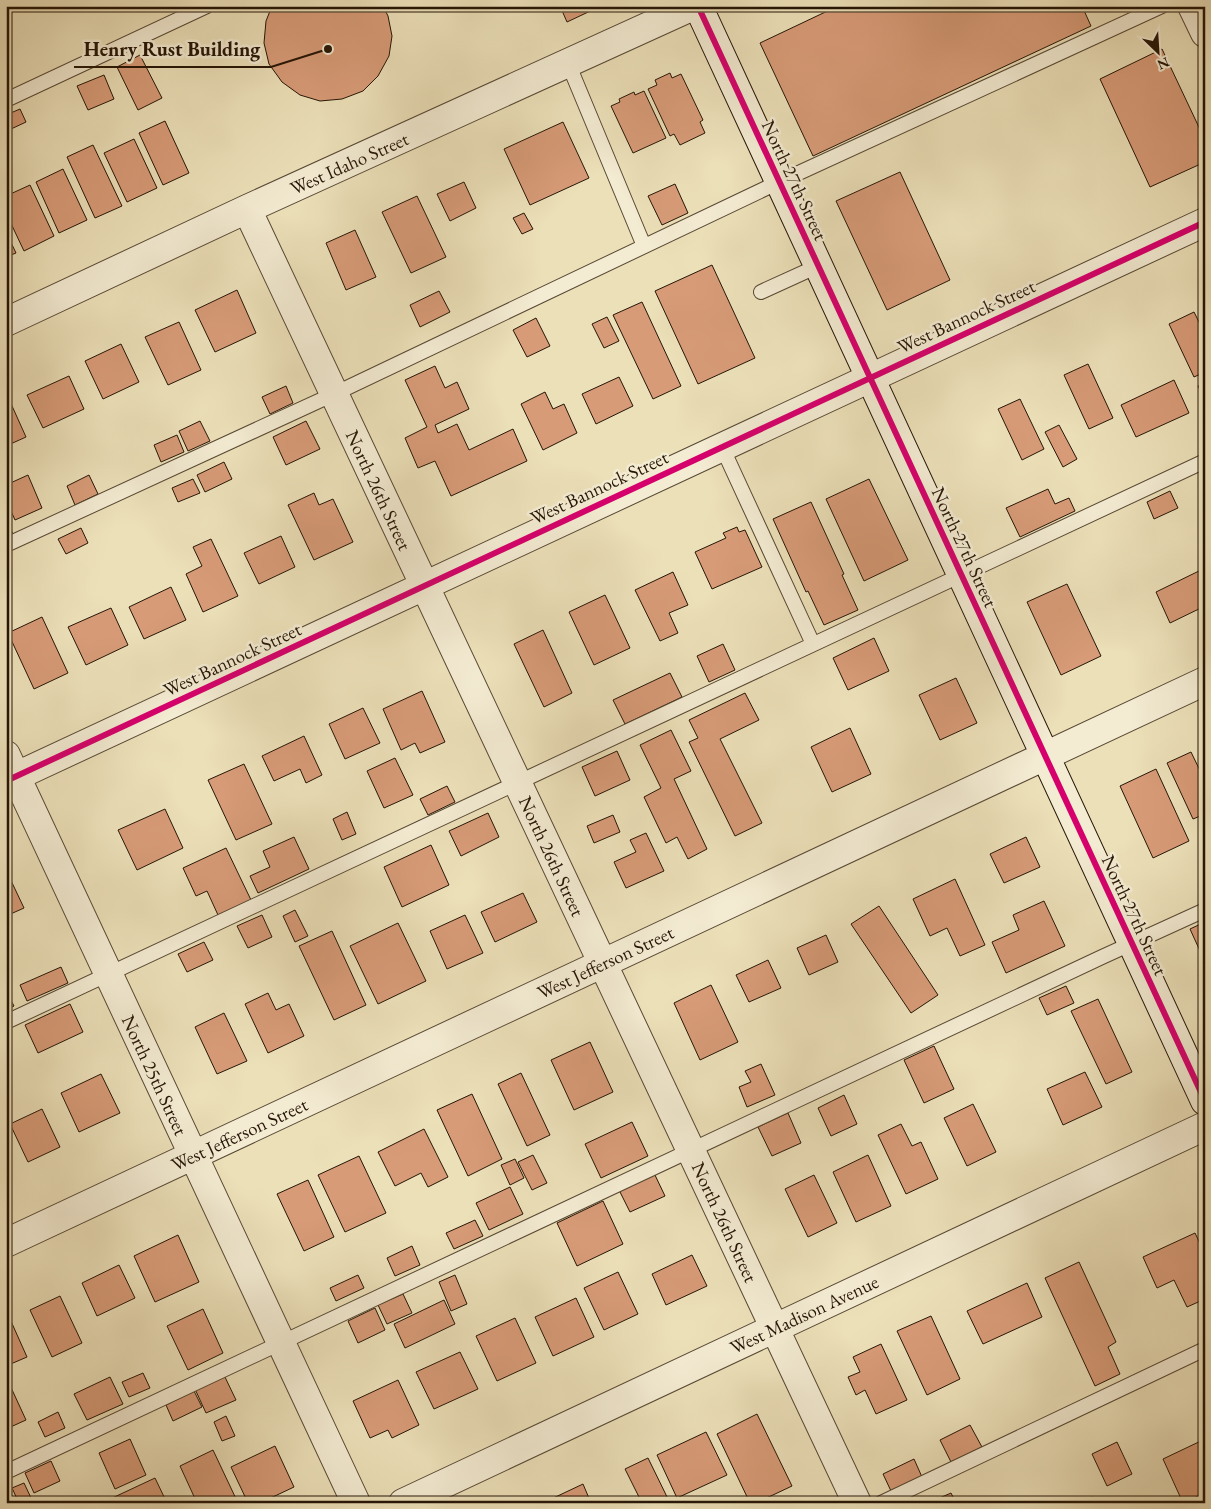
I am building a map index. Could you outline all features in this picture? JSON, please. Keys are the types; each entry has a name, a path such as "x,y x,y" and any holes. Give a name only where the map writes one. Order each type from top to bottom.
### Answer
{"street":[{"name":"West Idaho Street","path":"6,322 247,209 692,6"},
{"name":"North 27th Street","path":"698,6 1205,1101"},
{"path":"1192,6 1205,33"},
{"name":"North 26th Street","path":"247,209 857,1503"},
{"name":"West Bannock Street","path":"10,771 424,586 1205,222"},
{"name":"West Jefferson Street","path":"6,1243 1205,681"},
{"name":"North 25th Street","path":"10,771 108,974 356,1503"},
{"name":"West Madison Avenue","path":"403,1503 1205,1126"}],"lane":[{"path":"6,100 207,6"},
{"path":"6,545 334,394 779,182 1162,6"},
{"path":"568,63 644,246"},
{"path":"762,292 818,266"},
{"path":"722,447 813,644"},
{"path":"6,1022 1205,461"},
{"path":"6,1472 1205,910"},
{"path":"881,1503 1205,1349"}],"building":[{"path":"272,6 383,6 388,16 392,36 389,56 378,76 363,91 342,99 320,101 300,95 282,82 269,64 264,43 266,21"},
{"path":"560,6 601,6 567,22"},
{"path":"838,6 1082,6 1091,26 813,156 760,43"},
{"path":"1162,49 1205,140 1205,162 1150,187 1100,79"},
{"path":"140,55 162,98 138,110 117,67"},
{"path":"670,73 672,78 681,74 703,120 700,122 705,133 680,145 674,134 670,136 648,89 657,85 655,80"},
{"path":"104,75 114,99 88,110 77,86"},
{"path":"644,91 666,138 633,153 611,106 620,102 619,99 634,92 635,95"},
{"path":"20,109 26,122 11,129 6,115"},
{"path":"165,121 189,173 163,185 139,133"},
{"path":"563,122 589,178 530,205 504,149"},
{"path":"134,139 157,188 127,202 104,153"},
{"path":"93,145 122,206 95,218 67,157"},
{"path":"63,169 87,220 59,233 36,182"},
{"path":"900,172 950,280 887,310 836,201"},
{"path":"464,182 476,208 450,221 437,194"},
{"path":"675,184 688,213 662,225 648,196"},
{"path":"30,185 54,236 24,251 6,213 6,196"},
{"path":"417,196 446,257 411,273 382,212"},
{"path":"524,213 533,229 522,234 513,218"},
{"path":"355,230 376,277 346,290 326,243"},
{"path":"6,232 16,253 6,257"},
{"path":"712,265 755,358 698,384 655,291"},
{"path":"237,290 256,333 215,352 195,310"},
{"path":"439,291 450,312 420,327 410,305"},
{"path":"642,302 681,386 653,399 613,315"},
{"path":"1194,312 1205,334 1205,372 1194,377 1169,324"},
{"path":"607,317 619,341 604,348 592,324"},
{"path":"536,318 550,346 527,357 513,330"},
{"path":"179,322 201,370 168,385 145,337"},
{"path":"121,344 139,382 103,399 85,361"},
{"path":"1088,364 1113,418 1089,429 1064,375"},
{"path":"435,366 445,388 457,382 469,409 435,425 438,433 457,424 469,450 513,429 527,461 451,496 435,461 418,468 405,438 427,427 405,380"},
{"path":"69,376 84,409 43,428 27,395"},
{"path":"619,377 633,406 596,424 582,394"},
{"path":"1174,380 1189,413 1136,437 1121,405"},
{"path":"1205,383 1205,401 1198,386"},
{"path":"286,386 293,403 270,414 262,397"},
{"path":"545,392 553,409 564,404 577,433 543,450 521,404"},
{"path":"8,397 26,437 6,446 6,398"},
{"path":"1020,399 1044,449 1022,460 998,409"},
{"path":"200,421 210,441 188,451 179,431"},
{"path":"306,421 320,449 286,465 273,437"},
{"path":"1059,425 1077,459 1063,467 1045,432"},
{"path":"177,435 184,452 161,462 154,445"},
{"path":"224,462 232,479 205,492 197,475"},
{"path":"28,475 42,508 15,520 6,500 6,485"},
{"path":"89,475 98,494 75,505 67,486"},
{"path":"193,479 200,493 178,502 172,488"},
{"path":"869,479 908,560 864,581 826,499"},
{"path":"1048,489 1055,504 1069,498 1075,511 1020,537 1006,508"},
{"path":"1170,491 1178,508 1154,519 1147,502"},
{"path":"314,493 319,505 333,499 353,542 314,560 288,505"},
{"path":"811,502 844,574 842,575 858,610 824,625 808,591 806,592 773,519"},
{"path":"6,520 13,534 6,538"},
{"path":"737,527 739,532 745,530 762,567 712,589 695,552 726,538 723,533"},
{"path":"81,528 88,543 66,554 58,539"},
{"path":"281,536 295,567 259,584 244,553"},
{"path":"211,539 238,596 203,612 186,574 202,566 193,547"},
{"path":"1201,570 1205,578 1205,606 1170,623 1156,592"},
{"path":"673,572 688,605 669,613 678,633 660,641 635,590"},
{"path":"1067,584 1101,656 1061,675 1027,602"},
{"path":"171,587 186,620 144,639 129,607"},
{"path":"605,595 630,648 594,665 569,612"},
{"path":"111,608 128,645 86,665 68,627"},
{"path":"42,617 68,673 34,689 8,633"},
{"path":"543,630 572,693 544,707 514,644"},
{"path":"874,638 889,671 848,690 833,658"},
{"path":"723,644 735,670 709,682 697,656"},
{"path":"670,673 682,697 625,724 613,700"},
{"path":"956,678 977,723 940,740 919,695"},
{"path":"422,691 445,742 420,753 415,743 401,750 383,709"},
{"path":"745,693 759,720 720,739 762,823 735,836 689,742 698,738 689,720"},
{"path":"363,708 380,743 345,759 329,724"},
{"path":"850,728 871,774 832,792 811,747"},
{"path":"671,730 691,771 674,779 707,849 688,859 677,837 666,843 644,797 661,788 640,745"},
{"path":"304,736 322,775 306,783 300,769 274,781 262,756"},
{"path":"617,751 630,780 595,796 582,767"},
{"path":"1191,752 1205,781 1205,814 1193,819 1167,763"},
{"path":"395,758 413,795 384,808 367,771"},
{"path":"244,764 272,824 236,840 208,780"},
{"path":"1156,769 1189,841 1153,858 1120,786"},
{"path":"447,786 455,802 428,815 420,799"},
{"path":"165,809 183,848 137,870 118,830"},
{"path":"347,812 356,834 342,840 333,819"},
{"path":"488,813 499,837 461,856 449,831"},
{"path":"613,815 620,832 594,843 587,826"},
{"path":"646,833 664,871 626,888 614,862 636,852 630,840"},
{"path":"294,837 309,869 258,893 250,876 270,867 263,851"},
{"path":"1026,837 1040,867 1004,883 990,854"},
{"path":"431,845 449,885 402,907 384,867"},
{"path":"226,848 251,900 218,915 207,891 196,896 183,868"},
{"path":"6,870 24,908 6,916"},
{"path":"955,879 985,945 960,956 947,928 930,936 913,899"},
{"path":"523,893 537,922 495,942 481,912"},
{"path":"1044,901 1065,946 1006,973 992,942 1019,930 1013,915"},
{"path":"879,906 938,995 911,1013 851,924"},
{"path":"295,910 308,936 295,942 283,916"},
{"path":"262,915 272,937 248,948 237,926"},
{"path":"465,915 483,953 447,969 430,931"},
{"path":"1205,922 1205,949 1200,951 1190,929"},
{"path":"398,923 426,981 378,1004 350,946"},
{"path":"332,931 366,1005 334,1020 299,946"},
{"path":"826,935 838,962 809,975 797,948"},
{"path":"204,942 213,960 187,972 178,954"},
{"path":"768,960 781,988 749,1002 736,975"},
{"path":"61,967 68,983 27,1001 20,985"},
{"path":"1205,972 1205,987 1199,975"},
{"path":"711,985 738,1042 700,1060 674,1003"},
{"path":"1066,986 1074,1003 1047,1015 1039,998"},
{"path":"6,991 14,1006 6,1010"},
{"path":"268,993 276,1010 289,1004 304,1036 268,1053 245,1004"},
{"path":"1098,999 1132,1072 1106,1084 1071,1011"},
{"path":"70,1004 83,1032 38,1053 25,1025"},
{"path":"224,1013 247,1061 217,1074 195,1027"},
{"path":"590,1042 613,1092 574,1110 551,1060"},
{"path":"934,1046 954,1089 924,1103 904,1060"},
{"path":"761,1064 775,1095 747,1107 739,1087 751,1082 745,1071"},
{"path":"1085,1072 1102,1107 1063,1125 1047,1089"},
{"path":"521,1073 550,1135 527,1146 498,1084"},
{"path":"101,1074 120,1113 79,1132 61,1093"},
{"path":"472,1094 502,1159 468,1176 437,1110"},
{"path":"844,1095 857,1124 831,1136 818,1108"},
{"path":"973,1104 996,1152 967,1166 944,1118"},
{"path":"42,1109 60,1147 28,1162 10,1124"},
{"path":"788,1113 801,1143 772,1156 758,1127"},
{"path":"632,1122 648,1156 601,1178 585,1144"},
{"path":"901,1124 912,1146 921,1142 938,1179 906,1194 878,1135"},
{"path":"424,1129 448,1177 428,1187 421,1173 395,1186 378,1152"},
{"path":"533,1155 547,1183 532,1190 518,1162"},
{"path":"868,1155 891,1206 856,1222 833,1172"},
{"path":"359,1156 386,1213 345,1232 318,1175"},
{"path":"515,1159 524,1178 510,1185 501,1165"},
{"path":"654,1173 665,1196 630,1212 619,1190"},
{"path":"814,1175 837,1223 808,1237 785,1189"},
{"path":"308,1180 334,1237 304,1251 277,1194"},
{"path":"510,1187 523,1214 489,1230 476,1203"},
{"path":"603,1201 623,1244 577,1266 557,1223"},
{"path":"475,1220 483,1236 454,1249 446,1233"},
{"path":"1195,1233 1205,1254 1205,1299 1187,1307 1174,1280 1157,1288 1143,1257"},
{"path":"178,1235 199,1282 155,1302 134,1256"},
{"path":"412,1246 420,1265 395,1276 387,1258"},
{"path":"692,1255 707,1286 666,1305 652,1274"},
{"path":"1079,1262 1116,1342 1108,1347 1120,1374 1095,1386 1045,1278"},
{"path":"119,1265 135,1298 97,1316 82,1283"},
{"path":"618,1272 638,1314 604,1330 584,1288"},
{"path":"358,1275 364,1288 336,1301 330,1288"},
{"path":"455,1275 467,1304 451,1311 439,1282"},
{"path":"1027,1283 1042,1317 983,1344 967,1311"},
{"path":"403,1294 412,1313 387,1324 378,1305"},
{"path":"60,1296 82,1343 52,1357 30,1310"},
{"path":"576,1298 594,1337 553,1356 535,1317"},
{"path":"444,1300 455,1324 405,1348 394,1324"},
{"path":"375,1308 385,1330 358,1343 348,1321"},
{"path":"203,1309 223,1353 188,1370 167,1326"},
{"path":"931,1316 960,1379 927,1395 897,1331"},
{"path":"515,1318 536,1363 497,1381 476,1336"},
{"path":"10,1319 27,1357 6,1366 6,1320"},
{"path":"881,1344 907,1400 876,1414 865,1390 856,1395 848,1377 860,1372 853,1357"},
{"path":"460,1352 478,1389 434,1409 416,1372"},
{"path":"143,1373 150,1388 129,1397 122,1382"},
{"path":"224,1375 236,1400 206,1413 195,1389"},
{"path":"110,1377 123,1404 87,1420 74,1394"},
{"path":"398,1380 419,1425 392,1438 388,1430 370,1438 353,1401"},
{"path":"8,1381 26,1420 6,1429 6,1382"},
{"path":"194,1391 202,1407 173,1421 166,1405"},
{"path":"58,1412 65,1428 45,1437 38,1422"},
{"path":"757,1414 792,1486 756,1503 750,1503 717,1434"},
{"path":"226,1416 235,1436 222,1441 214,1422"},
{"path":"970,1425 982,1447 951,1462 940,1440"},
{"path":"706,1432 727,1475 677,1498 657,1455"},
{"path":"130,1439 146,1475 115,1489 99,1453"},
{"path":"1205,1439 1205,1493 1183,1503 1163,1459"},
{"path":"1117,1442 1132,1474 1107,1486 1092,1454"},
{"path":"275,1446 294,1487 260,1503 248,1503 231,1467"},
{"path":"213,1450 238,1503 197,1503 180,1466"},
{"path":"648,1458 670,1503 642,1503 625,1469"},
{"path":"914,1459 922,1477 891,1491 883,1474"},
{"path":"51,1461 60,1481 34,1493 25,1473"},
{"path":"155,1478 167,1503 109,1503 108,1500"},
{"path":"24,1483 32,1500 27,1503 19,1503 12,1488"},
{"path":"583,1484 591,1503 548,1503 547,1501"},
{"path":"951,1493 956,1503 928,1503"},
{"path":"1093,1497 1096,1503 1080,1503"}],"cycle path":[{"path":"698,6 1205,1101"},
{"path":"6,781 1205,222"}],"place":[{"name":"Henry Rust Building","path":"328,49"}]}
